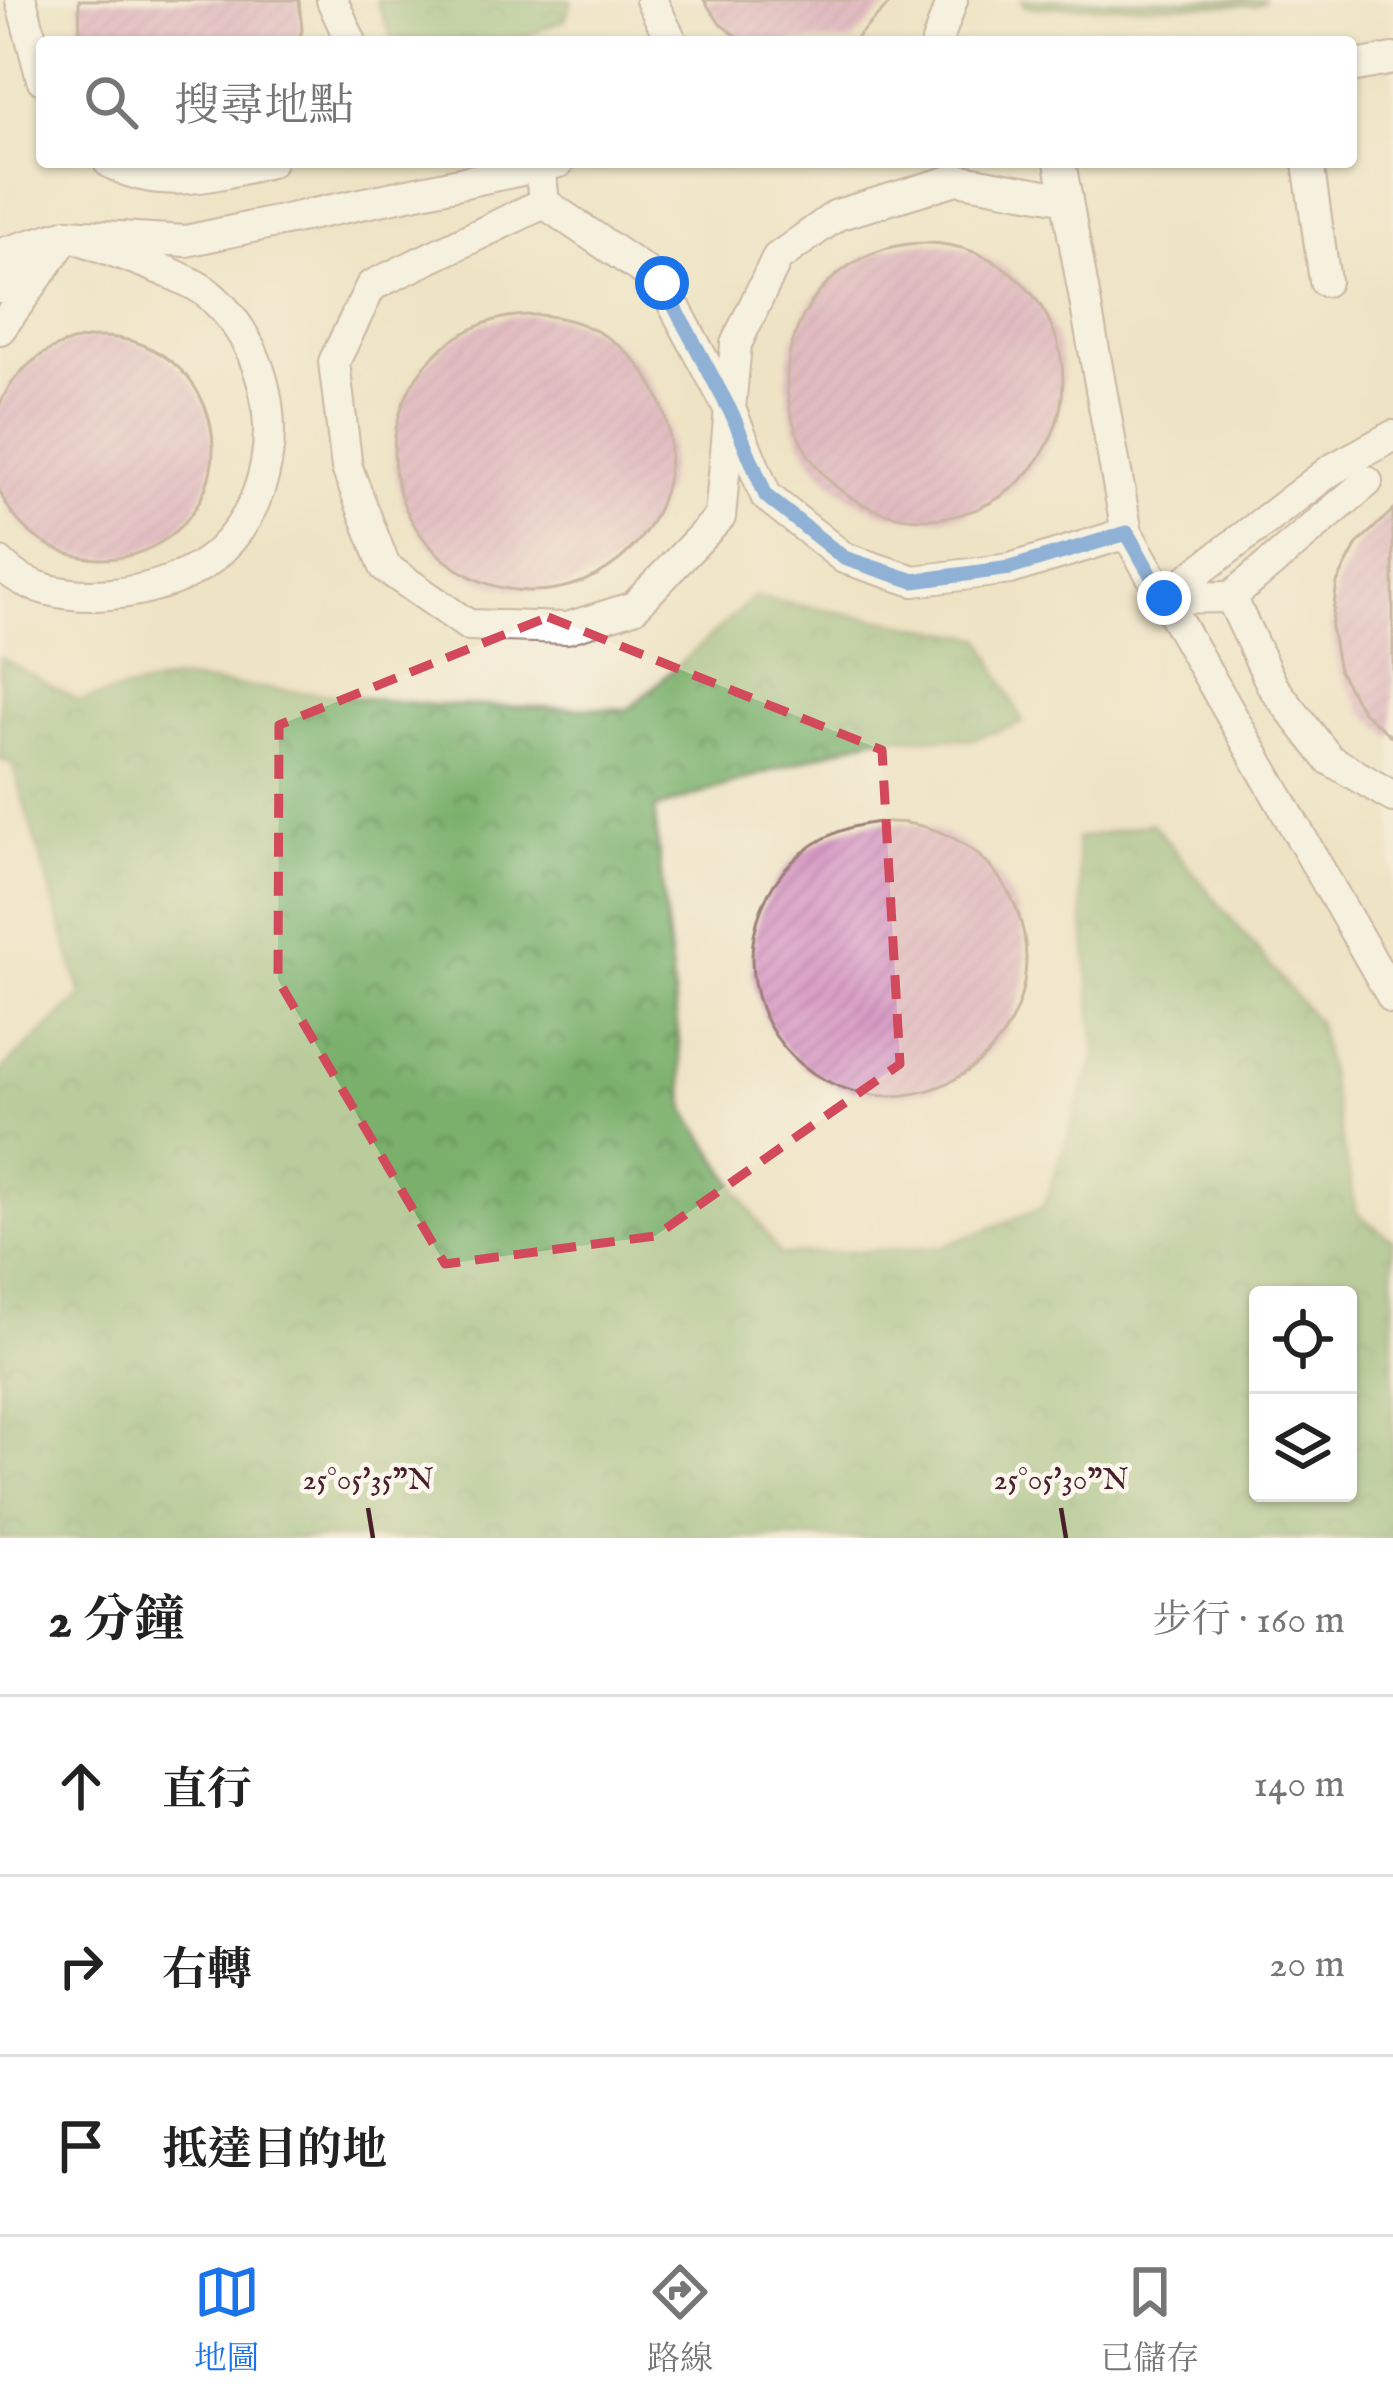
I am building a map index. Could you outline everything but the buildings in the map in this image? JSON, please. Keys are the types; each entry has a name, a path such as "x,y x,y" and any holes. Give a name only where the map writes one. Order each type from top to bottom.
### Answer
{"lane":[{"path":"21,0 36,56"},
{"path":"332,0 348,36"},
{"path":"358,0 363,36"},
{"path":"651,0 669,36"},
{"path":"939,36 952,0"},
{"path":"1357,66 1393,59"},
{"path":"119,168 129,174 198,180 246,168"},
{"path":"0,254 68,234 186,241 531,168"},
{"path":"544,203 549,168"},
{"path":"1061,168 1127,533 1393,998"},
{"path":"1309,168 1325,280"},
{"path":"544,203 371,286 334,362 347,468 385,567 468,625 567,628 634,608 720,517 733,416 736,344 777,258 837,215 957,179 1067,199"},
{"path":"544,203 662,283 733,416 766,496 844,558 914,581 1010,568 1127,533"},
{"path":"0,287 68,234"},
{"path":"0,329 68,234"},
{"path":"0,562 78,599 152,587 219,553 254,502 274,432 254,348 209,293 68,234"},
{"path":"1164,598 1331,470 1393,436"},
{"path":"1164,598 1231,597 1367,482"},
{"path":"1231,597 1273,687 1329,760 1393,797"}],"highlighted area":[{"path":"548,617 882,750 900,1064 655,1236 445,1264 278,980 279,725"}],"green space":[{"path":"376,0 572,0 565,20 526,36 391,36"},
{"path":"1021,0 1266,0 1256,5 1025,7"},
{"path":"754,597 982,638 1023,723 971,739 875,737 654,809 686,1110 780,1255 942,1247 1043,1207 1096,1056 1076,839 1152,823 1318,1023 1357,1213 1393,1240 1393,1538 0,1538 0,1072 82,996 12,763 0,760 0,657 79,701 174,679 431,705 629,709"}],"route":[{"path":"662,283 733,416 766,496 844,558 914,581 1010,568 1127,533 1164,598"}]}
